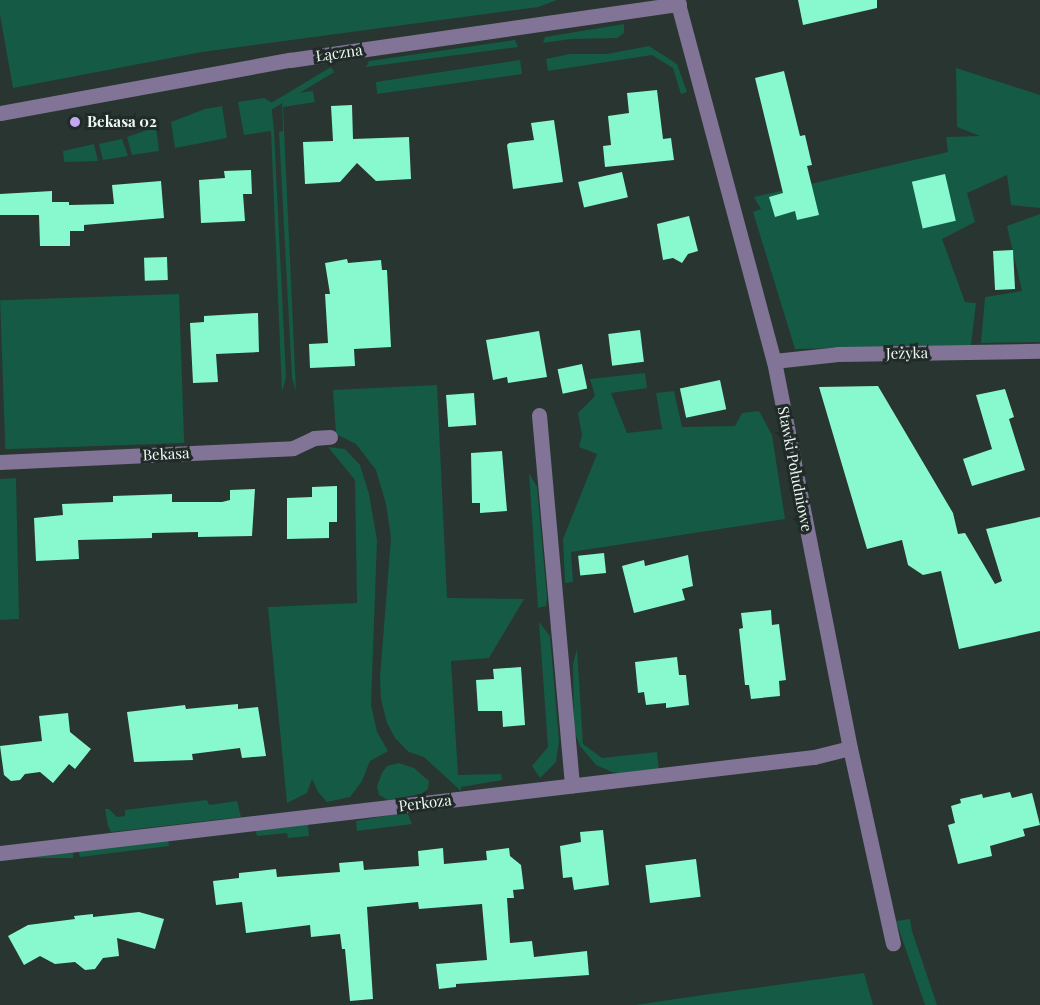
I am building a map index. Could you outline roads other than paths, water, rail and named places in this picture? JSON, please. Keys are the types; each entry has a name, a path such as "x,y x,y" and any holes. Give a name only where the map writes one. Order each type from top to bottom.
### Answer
{"street":[{"name":"Łączna","path":"0,113 290,60 678,2"},
{"name":"Stawki Południowe","path":"678,2 774,361 850,748 893,943"},
{"name":"Jeżyka","path":"774,361 838,354 1040,351"},
{"path":"539,415 572,786"},
{"name":"Bekasa","path":"0,462 293,448 314,438 330,437"},
{"name":"Perkoza","path":"0,853 572,786 814,756 850,748"}],"place":[{"name":"Bekasa 02","path":"75,122"}]}
